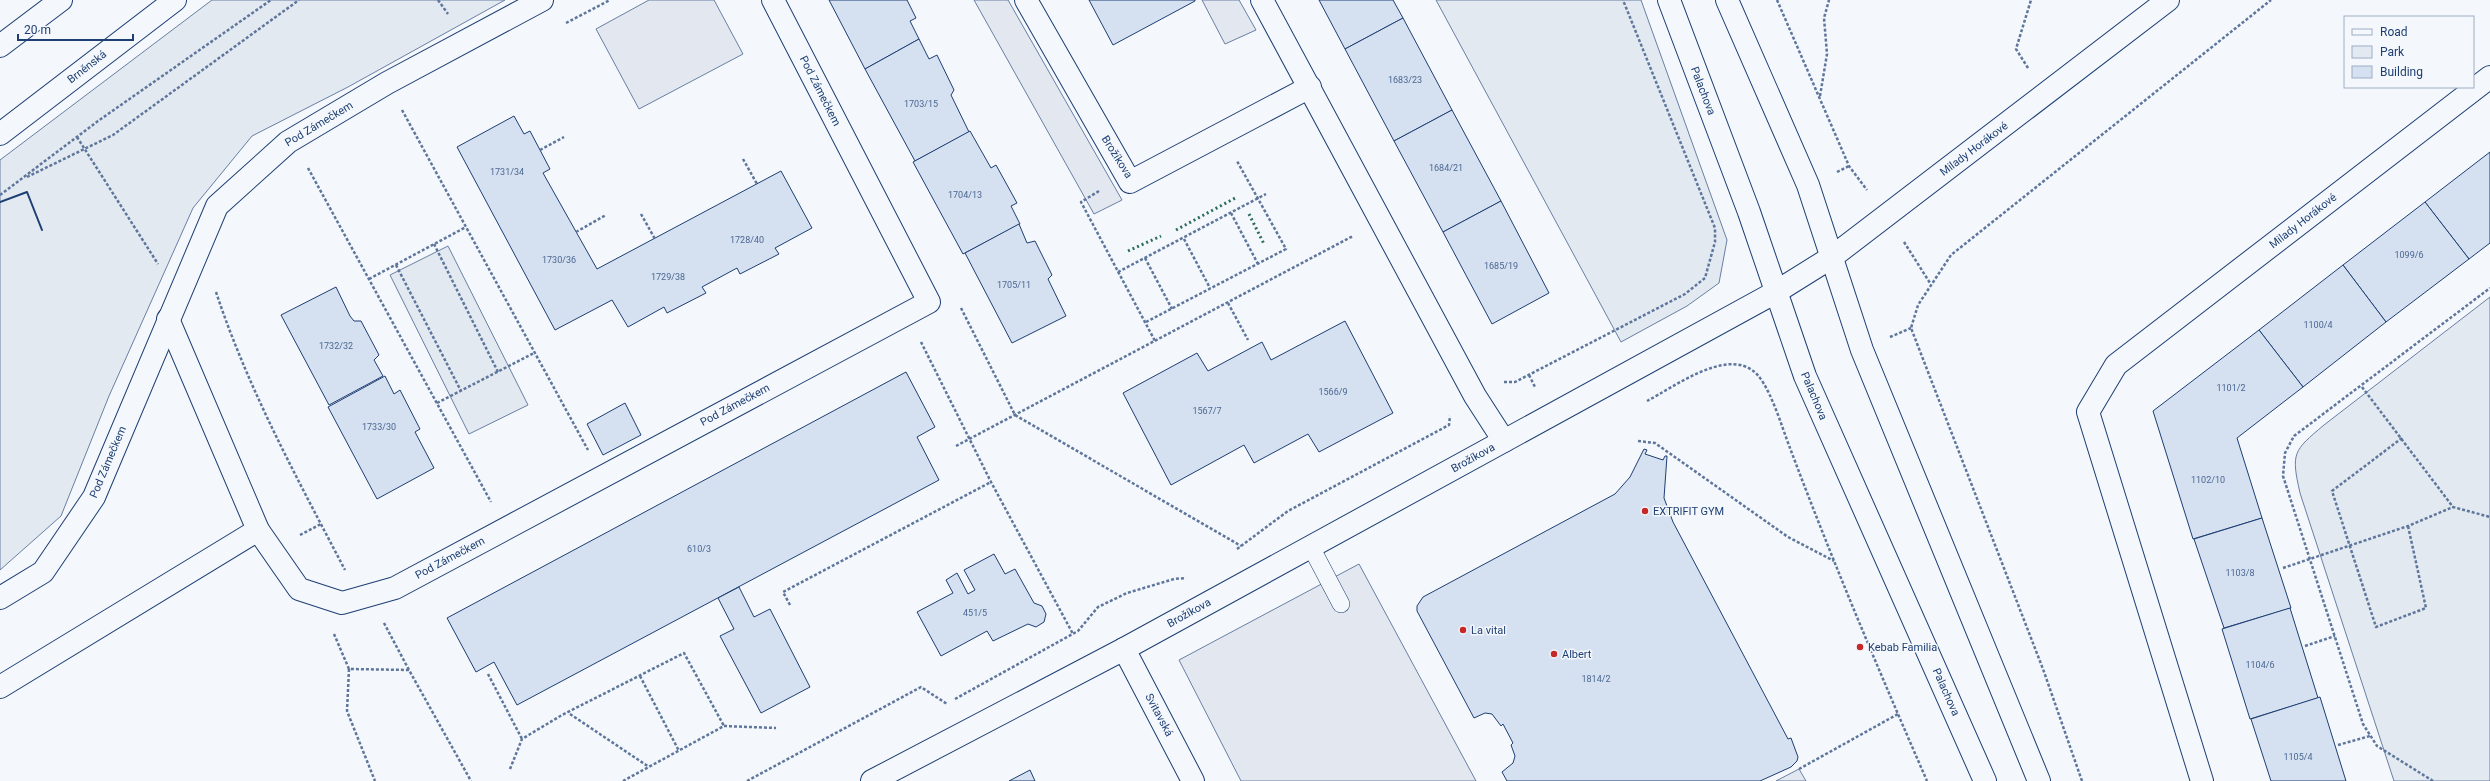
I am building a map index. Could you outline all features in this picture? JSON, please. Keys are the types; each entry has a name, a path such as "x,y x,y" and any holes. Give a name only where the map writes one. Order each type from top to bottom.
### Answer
{"street":[{"path":"0,46 61,0"},
{"name":"Brněnská","path":"0,134 175,0"},
{"name":"Pod Zámečkem","path":"0,598 43,572 94,497 217,206 288,142 387,84 542,0"},
{"name":"Pod Zámečkem","path":"168,319 258,530 299,589 342,603 395,588 929,302 773,0"},
{"name":"Brožíkova","path":"1026,0 1130,182 1310,87"},
{"name":"Brožíkova","path":"1262,0 1475,396 1504,441"},
{"name":"Palachova","path":"1669,0 1776,292 1805,376 1985,781"},
{"path":"1727,0 1808,185 1862,350 2039,781"},
{"name":"Milady Horákové","path":"1776,292 1832,257 2168,0"},
{"name":"Milady Horákové","path":"2202,781 2088,412 2116,365 2490,76"},
{"name":"Brožíkova","path":"872,781 1124,649 1776,292"},
{"path":"0,687 258,530"},
{"name":"Svitavská","path":"1124,649 1193,781"}],"lane":[{"path":"1311,547 1341,604"}],"path":[{"path":"0,195 77,137 271,0"},
{"path":"21,180 113,135 299,0"},
{"path":"563,25 610,0"},
{"path":"1235,550 1288,511 1449,425 1451,409 1503,382 1515,382 1685,294 1705,278 1715,242 1715,228 1623,0"},
{"path":"1777,0 1849,166"},
{"path":"1820,98 1827,54 1824,18 1829,0"},
{"path":"2031,0 2016,50 2046,93"},
{"path":"2082,781 2043,669 1911,328 1918,305 1951,255 2271,0"},
{"path":"395,114 409,107"},
{"path":"402,110 603,476"},
{"path":"1146,322 1286,249 1222,134"},
{"path":"77,137 178,296 213,283 230,333 271,427 321,524 349,578 369,595 471,781"},
{"path":"540,150 564,137"},
{"path":"742,159 756,184"},
{"path":"305,162 506,528"},
{"path":"1127,175 1081,202 1155,341"},
{"path":"1118,272 1184,239 1266,194"},
{"path":"1231,213 1258,264"},
{"path":"641,214 654,239"},
{"path":"576,232 606,215"},
{"path":"956,446 1381,221"},
{"path":"369,279 466,227"},
{"path":"1184,239 1210,288"},
{"path":"434,244 498,372"},
{"path":"1145,258 1172,308"},
{"path":"396,264 461,391"},
{"path":"2432,781 2377,746 2363,724 2283,476 2285,453 2294,436 2362,387 2490,288"},
{"path":"929,302 951,289 1015,415 1241,546"},
{"path":"1228,303 1248,340"},
{"path":"906,314 971,439 991,482 1073,634"},
{"path":"437,403 534,352"},
{"path":"1716,365 1734,363 1752,370 1769,392 1835,562 1927,781"},
{"path":"2362,387 2453,507"},
{"path":"2402,438 2332,490 2348,546 2376,627 2426,608 2408,526"},
{"path":"1638,441 1655,443 1788,537 1835,562"},
{"path":"790,605 783,592 991,482"},
{"path":"2283,568 2408,526 2453,507 2490,517"},
{"path":"294,539 321,524"},
{"path":"747,781 922,687 946,704 1078,631 1098,607 1127,593 1174,579 1193,577"},
{"path":"316,594 349,668 347,711 376,781"},
{"path":"2305,646 2335,636"},
{"path":"510,769 522,739 562,715 684,653 724,726"},
{"path":"349,668 409,670"},
{"path":"488,674 522,739"},
{"path":"640,676 679,751"},
{"path":"570,714 649,767"},
{"path":"1799,769 1898,714"},
{"path":"623,781 724,726 776,728"},
{"path":"2338,745 2370,736"}],"green space":[{"path":"212,0 505,0 348,87 252,136 193,208 109,396 61,516 0,570 0,160"},
{"path":"1436,0 1641,0 1727,240 1719,283 1687,306 1621,342"},
{"path":"448,246 528,405 469,434 390,275"},
{"path":"2490,297 2490,781 2394,781 2300,493 2295,461 2300,447 2324,425"}],"shaded area":[{"path":"649,0 714,0 743,54 639,109 596,29"},
{"path":"974,0 1008,0 1122,200 1094,214"},
{"path":"1202,0 1239,0 1256,30 1225,44"},
{"path":"1359,564 1476,781 1241,781 1179,660"},
{"path":"1799,769 1806,781 1776,781"}],"building":[{"path":"829,0 907,0 916,18 910,21 919,39 865,69"},
{"path":"1089,0 1195,0 1195,1 1113,45"},
{"path":"1319,0 1393,0 1403,18 1345,49"},
{"path":"1403,18 1452,110 1394,141 1345,49"},
{"path":"919,39 929,59 937,55 954,90 951,95 969,132 915,161 865,69"},
{"path":"1452,110 1501,201 1443,232 1394,141"},
{"path":"514,116 524,134 530,131 550,169 543,173 597,269 781,171 812,228 775,248 779,254 740,274 737,268 702,287 706,293 667,313 664,307 628,327 612,300 555,330 457,147"},
{"path":"970,131 991,168 996,165 1017,203 1011,206 1020,224 963,254 913,162"},
{"path":"2490,152 2490,243 2469,259 2425,202"},
{"path":"1501,201 1549,293 1492,324 1443,232"},
{"path":"2425,202 2469,259 2386,322 2343,265"},
{"path":"1019,224 1027,243 1035,241 1052,275 1048,279 1066,316 1012,343 965,253"},
{"path":"2343,265 2386,322 2303,387 2259,330"},
{"path":"336,287 350,316 354,321 361,321 379,355 374,360 383,376 329,405 281,315"},
{"path":"1345,321 1393,413 1319,452 1308,434 1254,463 1244,445 1171,485 1123,393 1197,353 1208,371 1262,342 1271,360"},
{"path":"2259,330 2303,387 2237,438 2262,518 2193,539 2153,411"},
{"path":"906,372 935,427 917,437 939,480 517,705 494,662 476,672 447,618"},
{"path":"385,376 394,394 400,390 420,429 415,432 434,468 377,499 328,407"},
{"path":"625,403 641,435 603,455 587,424"},
{"path":"1644,449 1647,450 1645,454 1663,460 1665,456 1667,456 1664,498 1673,522 1788,739 1791,738 1798,757 1797,761 1791,767 1760,781 1507,781 1502,772 1513,763 1515,756 1511,745 1513,743 1503,724 1501,726 1492,714 1485,713 1474,718 1417,611 1417,606 1423,597 1615,494 1630,477"},
{"path":"2262,518 2291,608 2224,628 2194,539"},
{"path":"994,554 1005,574 1015,569 1034,603 1042,606 1046,614 1044,622 1036,627 1028,624 993,641 987,631 941,656 917,612 953,593 946,580 957,573 968,594 975,590 964,570"},
{"path":"739,587 754,617 770,609 810,687 761,713 720,636 734,629 718,598"},
{"path":"2290,608 2318,698 2250,719 2222,629"},
{"path":"2320,697 2346,781 2271,781 2251,719"},
{"path":"1030,770 1035,781 1009,781"}],"hedge":[{"path":"1176,230 1237,197"},
{"path":"1249,214 1264,244"},
{"path":"1128,251 1161,236"}],"wall":[{"path":"0,202 27,192 42,230"}],"place":[{"name":"EXTRIFIT GYM","path":"1645,511"},
{"name":"La vital","path":"1463,630"},
{"name":"Kebab Familia","path":"1860,647"},
{"name":"Albert","path":"1554,654"}]}
